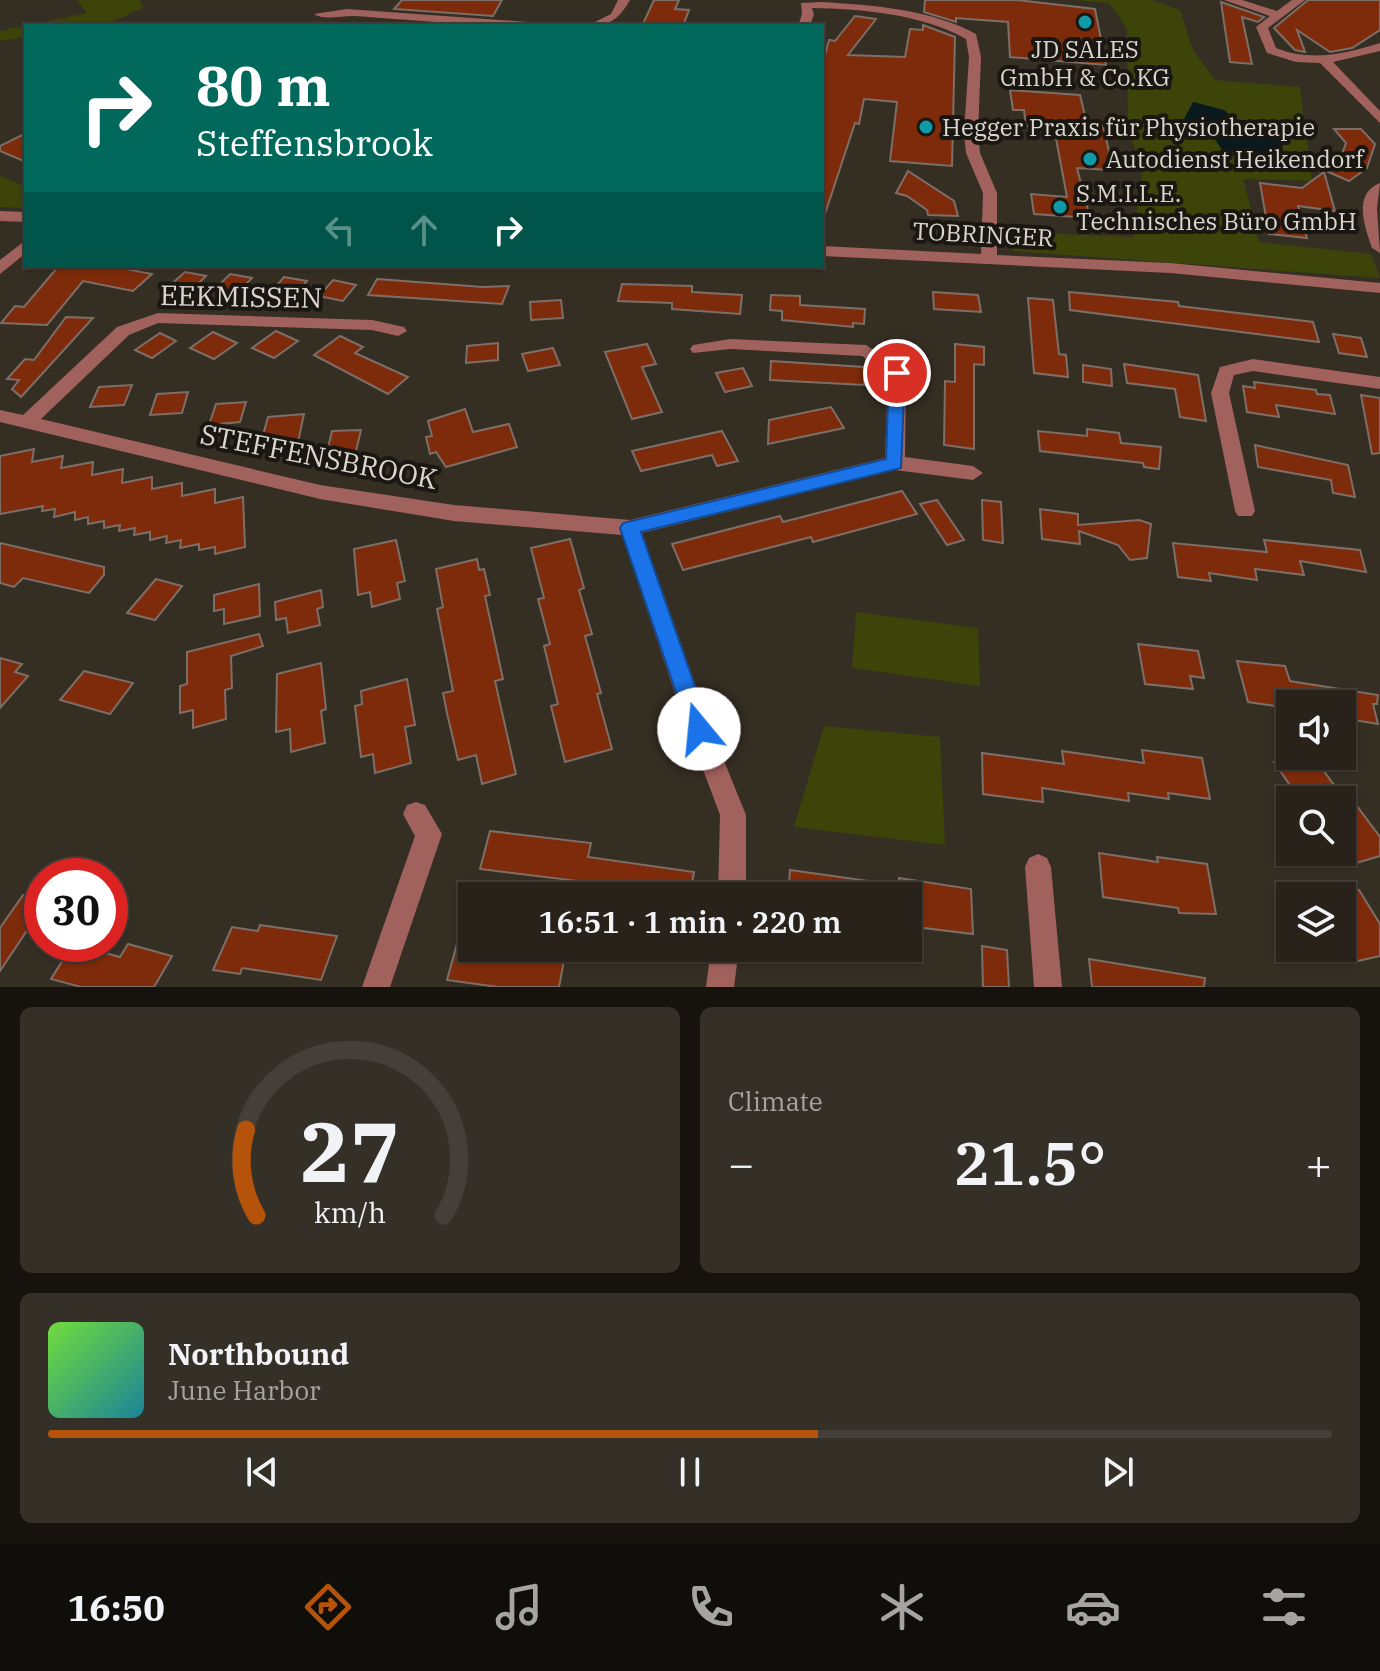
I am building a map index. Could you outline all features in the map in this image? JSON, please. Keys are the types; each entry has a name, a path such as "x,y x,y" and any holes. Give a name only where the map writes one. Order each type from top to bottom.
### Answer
{"street":[{"path":"323,0 318,20 347,12 514,24"},
{"path":"597,24 615,16 624,0"},
{"path":"1230,0 1276,14"},
{"path":"1299,0 1262,27 1271,50 1280,55 1322,58 1365,54 1380,47"},
{"path":"801,3 808,14 805,24"},
{"path":"801,3 829,4 951,26 972,37 975,57 971,133 973,153 990,193 989,258"},
{"path":"1322,58 1380,119"},
{"path":"1380,187 1372,195 1369,216 1380,248"},
{"path":"0,216 24,217"},
{"path":"0,269 24,247"},
{"name":"TOBRINGER","path":"824,251 1170,268 1380,288"},
{"path":"0,280 24,262"},
{"name":"EEKMISSEN","path":"26,423 123,331 158,318 372,325 398,331"},
{"path":"699,349 730,344 866,351 897,373 895,463"},
{"path":"1245,511 1220,393 1226,371 1253,365 1380,383"},
{"name":"STEFFENSBROOK","path":"0,416 320,492 454,513 630,528 895,463 973,473"},
{"path":"630,528 699,729"},
{"path":"711,759 733,815 732,882"},
{"path":"376,987 429,834 416,814"},
{"path":"1038,867 1048,987"},
{"path":"720,987 723,962"}],"green space":[{"path":"77,0 142,0 139,2 145,7 107,24 34,24 87,13"},
{"path":"1074,0 1151,0 1180,10 1193,50 1215,80 1300,87 1312,181 1243,179 1259,242 1371,254 1380,278 1012,251 1009,232 1133,237 1142,176 1128,125 1127,29 1109,3","holes":["1224,110 1235,120 1265,120 1223,150 1206,125"]},
{"path":"24,26 24,37 0,41 0,31"},
{"path":"0,176 24,186 24,208 0,207"},
{"path":"856,612 978,628 980,686 852,668"},
{"path":"824,726 940,737 945,845 794,827"}],"shaded area":[{"path":"1193,102 1224,110 1235,120 1265,120 1285,144 1268,158 1222,150 1206,125 1184,119"}],"building":[{"path":"402,0 502,0 493,16 394,9"},
{"path":"654,0 679,0 675,9 689,10 684,24 643,24"},
{"path":"925,0 1017,0 1095,9 1106,65 1010,57 1008,22 956,18 956,22 924,12"},
{"path":"1308,0 1380,0 1380,30 1352,48 1330,52 1297,30 1305,52 1295,50 1274,28"},
{"path":"1221,2 1264,17 1258,22 1242,17 1252,64 1230,62"},
{"path":"855,16 876,19 848,55 905,57 910,29 923,30 923,25 955,37 952,166 890,161 897,102 864,99 859,124 855,123 825,214 824,59 829,40 835,41"},
{"path":"1010,90 1080,95 1087,124 1103,125 1112,164 1108,163 1110,170 1077,168 1090,218 1034,214 1031,194 1067,197 1054,128 1026,126 1024,110 1013,110"},
{"path":"1334,129 1361,129 1375,144 1367,168 1349,181 1326,171 1339,162 1346,143"},
{"path":"24,134 24,161 0,151 0,146"},
{"path":"908,171 954,201 958,216 928,215 927,210 907,196 896,193"},
{"path":"1324,172 1335,211 1298,206 1307,238 1269,234 1260,183 1302,188"},
{"path":"57,268 121,268 152,274 133,291 83,281 47,325 1,323 15,306 24,307"},
{"path":"185,272 206,276 190,292 168,287"},
{"path":"230,274 252,278 237,293 215,289"},
{"path":"284,277 307,281 294,296 271,292"},
{"path":"377,279 509,286 502,304 368,295"},
{"path":"333,280 356,285 343,301 319,296"},
{"path":"622,284 692,286 692,292 742,295 740,314 672,309 672,303 618,301"},
{"path":"933,292 978,295 981,312 934,309"},
{"path":"1069,292 1178,302 1179,306 1313,322 1319,342 1070,310"},
{"path":"771,295 800,296 800,305 865,309 864,324 853,323 853,327 782,320 782,311 770,310"},
{"path":"1028,298 1053,300 1059,354 1066,355 1068,377 1034,373"},
{"path":"561,300 563,318 531,320 530,302"},
{"path":"66,317 93,318 21,397 12,389 19,380 7,379 25,359 34,360"},
{"path":"276,331 298,341 274,358 252,348"},
{"path":"213,332 237,343 214,359 190,348"},
{"path":"160,333 176,341 152,358 135,350"},
{"path":"1333,334 1361,338 1367,357 1339,353"},
{"path":"340,336 363,347 355,353 408,377 388,394 314,355"},
{"path":"498,343 498,360 466,363 467,346"},
{"path":"647,344 656,364 642,367 662,412 632,419 605,352"},
{"path":"955,344 984,347 984,365 974,364 974,449 944,445 945,381 955,382"},
{"path":"553,348 560,365 528,371 522,354"},
{"path":"771,361 864,367 864,385 770,380"},
{"path":"1124,364 1198,375 1206,421 1180,417 1175,389 1127,383"},
{"path":"1083,365 1111,369 1112,386 1083,382"},
{"path":"743,368 752,386 725,392 716,373"},
{"path":"1254,382 1316,390 1317,394 1330,395 1335,414 1276,405 1279,417 1247,412 1243,386 1255,388"},
{"path":"132,385 124,405 90,407 99,387"},
{"path":"188,392 182,413 150,415 157,394"},
{"path":"1361,395 1380,398 1380,453 1372,454"},
{"path":"246,402 240,422 209,425 216,404"},
{"path":"831,407 844,428 768,444 769,420"},
{"path":"465,409 473,432 509,424 517,447 446,467 436,452 430,454 426,437 432,436 428,421"},
{"path":"304,414 298,442 282,443 283,438 262,439 268,417"},
{"path":"1087,429 1119,433 1121,443 1161,447 1159,469 1144,467 1143,463 1040,451 1038,431 1087,436"},
{"path":"361,430 356,451 327,452 332,431"},
{"path":"722,431 738,461 717,466 712,455 641,471 632,451"},
{"path":"1255,445 1348,465 1355,497 1333,493 1331,480 1258,467"},
{"path":"34,449 32,462 63,456 61,468 93,462 92,475 123,469 122,483 152,477 152,489 182,483 182,496 215,489 215,503 243,497 245,547 215,554 215,547 199,550 199,544 180,548 181,540 166,543 167,536 150,540 150,532 134,535 135,528 119,531 120,525 104,528 104,521 88,524 88,517 75,520 75,512 54,517 55,509 42,511 43,506 0,514 0,456"},
{"path":"902,491 917,514 813,542 811,537 683,570 672,544 780,516 783,522"},
{"path":"937,500 964,540 947,545 920,504"},
{"path":"982,500 1001,502 1003,543 983,540"},
{"path":"1040,509 1078,514 1078,525 1139,520 1151,524 1147,558 1130,560 1118,545 1079,531 1080,544 1042,539"},
{"path":"570,539 584,588 579,590 592,634 585,636 612,749 565,762 551,706 558,704 544,646 550,644 538,599 544,598 531,548"},
{"path":"396,540 405,581 397,583 400,599 372,607 370,592 358,595 354,549"},
{"path":"1264,540 1360,550 1366,572 1300,561 1304,575 1255,569 1257,580 1209,573 1211,581 1178,577 1173,543 1267,552"},
{"path":"0,543 104,567 104,575 89,593 23,578 14,587 0,583"},
{"path":"477,559 479,570 484,569 490,595 485,596 503,679 495,681 516,774 482,784 476,755 458,760 447,713 443,693 453,691 437,609 443,607 436,569"},
{"path":"156,579 182,586 155,620 127,613"},
{"path":"259,584 260,616 224,624 224,609 214,611 214,595"},
{"path":"321,590 323,607 317,609 320,625 288,633 286,618 276,620 275,602"},
{"path":"259,634 263,646 231,656 232,688 225,690 226,719 193,728 193,710 180,713 180,686 187,684 187,652"},
{"path":"1138,644 1198,651 1204,678 1190,676 1193,689 1145,684"},
{"path":"0,658 22,664 15,672 28,676 0,708"},
{"path":"1237,661 1285,666 1290,681 1347,690 1276,690 1276,706 1248,702"},
{"path":"321,663 326,709 321,711 325,743 291,752 290,729 276,732 277,674"},
{"path":"84,671 133,683 110,714 60,700"},
{"path":"407,679 415,725 405,727 411,763 375,773 373,754 361,757 355,706 362,704 361,691"},
{"path":"1356,692 1378,695 1377,704 1373,704 1378,724 1356,720"},
{"path":"1142,750 1202,758 1210,799 1168,793 1169,799 1128,793 1129,801 1042,788 1043,802 983,794 982,753 1064,764 1062,751 1144,763"},
{"path":"1279,770 1323,770 1335,786 1290,786"},
{"path":"1356,805 1380,837 1380,856 1356,863"},
{"path":"490,831 591,843 588,857 694,872 692,882 586,882 480,869"},
{"path":"1099,853 1158,862 1157,857 1207,864 1216,914 1179,913 1178,908 1103,897"},
{"path":"790,870 869,881 869,882 789,882"},
{"path":"899,878 971,889 973,934 922,928 922,882 899,882"},
{"path":"1359,890 1380,924 1380,956 1356,961 1356,891"},
{"path":"24,895 24,935 0,971 0,928"},
{"path":"260,925 337,936 321,980 242,968 240,974 213,970 232,927 258,931"},
{"path":"458,940 458,962 564,962 559,987 498,987 447,980"},
{"path":"128,944 172,956 154,987 81,987 51,979 62,962 128,962"},
{"path":"982,946 1007,950 1009,987 983,987"},
{"path":"1089,959 1205,978 1204,987 1092,987"}],"place":[{"name":"JD SALES GmbH & Co.KG","path":"1085,22"},
{"name":"Hegger Praxis für Physiotherapie","path":"926,127"},
{"name":"Autodienst Heikendorf","path":"1090,159"},
{"name":"S.M.I.L.E. Technisches Büro GmbH","path":"1060,207"}],"route":[{"path":"699,729 630,528 895,463 897,373"}]}
